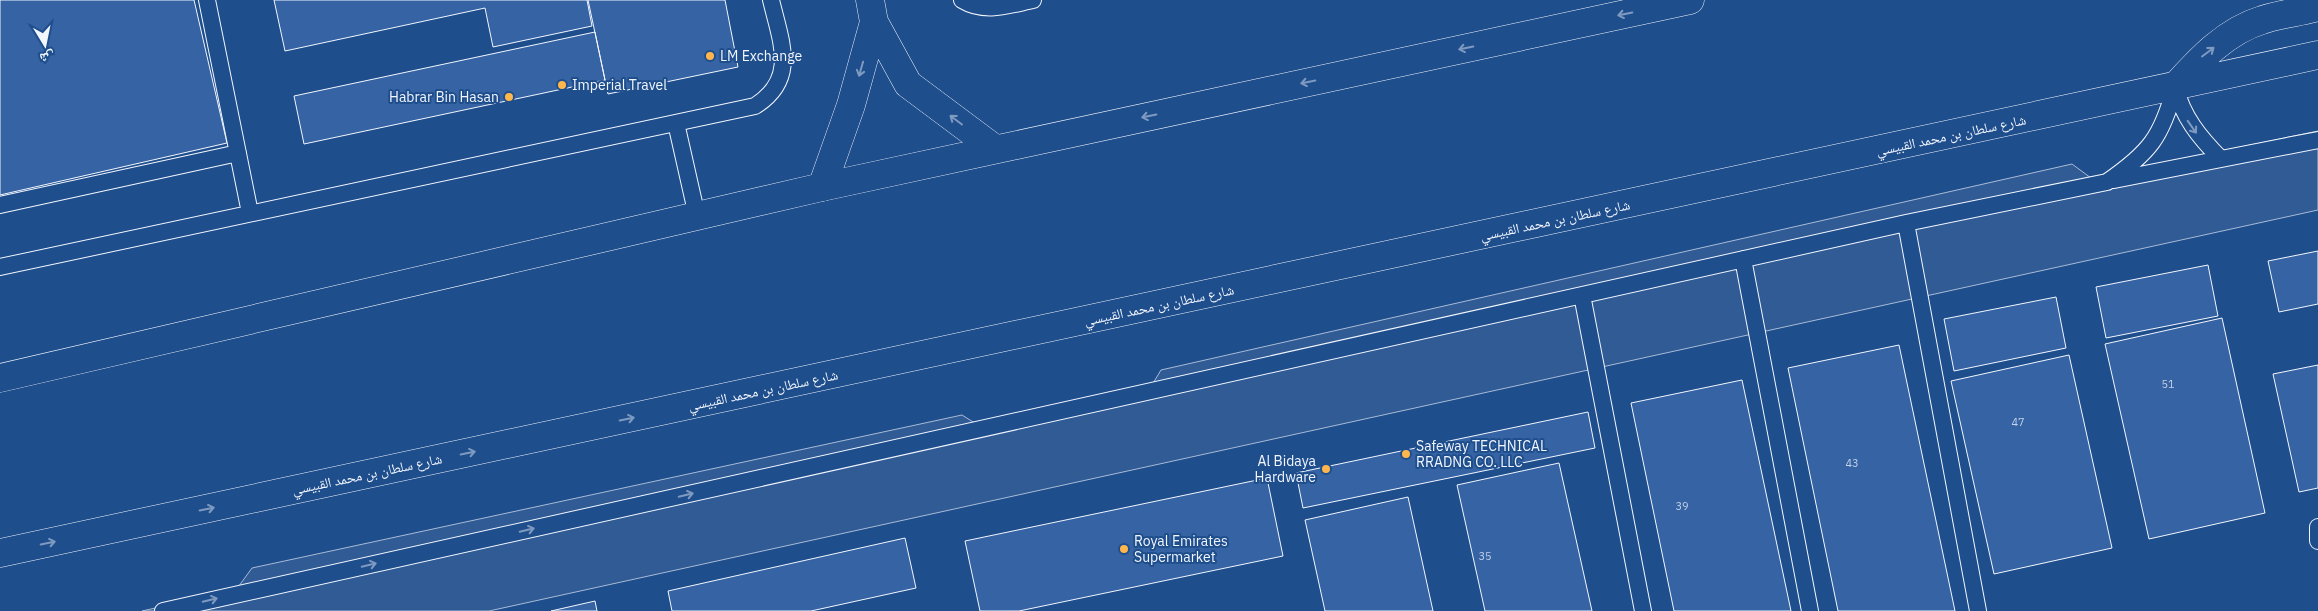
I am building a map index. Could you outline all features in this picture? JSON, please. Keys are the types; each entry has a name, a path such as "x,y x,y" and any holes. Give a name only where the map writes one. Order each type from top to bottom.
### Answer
{"main road":[{"path":"0,378 822,187 1690,0"},
{"path":"2175,87 2203,55 2233,34 2260,20 2318,7"},
{"path":"872,11 908,84 995,149"},
{"path":"822,187 851,105 872,11"},
{"name":"شارع سلطان بن محمد القبيسي","path":"0,553 2318,55"}],"lane":[{"path":"207,0 250,213"},
{"path":"0,267 755,106 774,91 783,68 781,43 771,0"},
{"path":"962,0 982,8 996,8 1033,0"},
{"path":"2175,87 2184,114 2191,126 2221,159"},
{"path":"2107,182 2132,164 2145,152 2156,137 2165,122 2175,87"},
{"path":"676,123 697,216"},
{"path":"162,611 1906,223 2318,140"},
{"path":"0,205 238,153"},
{"path":"1906,223 1978,611"},
{"path":"1743,259 1810,611"},
{"path":"1582,295 1643,611"},
{"path":"2318,527 2318,541"}],"shaded area":[{"path":"2318,131 2318,210 489,611 142,611 236,590 252,568 962,415 978,425 1152,385 1161,370 2072,164 2091,178"}],"building":[{"path":"0,0 194,0 227,143 0,195"},
{"path":"274,0 587,0 592,26 493,47 485,8 285,51"},
{"path":"588,0 725,0 738,67 608,94"},
{"path":"595,32 605,80 304,144 294,96"},
{"path":"2318,251 2318,304 2279,312 2268,261"},
{"path":"2208,265 2218,316 2106,338 2096,287"},
{"path":"2056,297 2066,348 1954,371 1944,319"},
{"path":"2222,318 2265,513 2149,539 2105,344"},
{"path":"1899,345 1955,611 1838,611 1788,368"},
{"path":"2069,355 2112,548 1994,574 1951,381"},
{"path":"2318,365 2318,488 2299,492 2273,374"},
{"path":"1742,380 1791,611 1674,611 1631,403"},
{"path":"1588,412 1595,448 1303,508 1296,473"},
{"path":"1559,463 1592,611 1485,611 1457,485"},
{"name":"Royal Emirates Supermarket","path":"1267,478 1283,556 1019,611 980,611 965,541"},
{"path":"1408,497 1433,611 1325,611 1305,520"},
{"path":"905,538 916,588 811,611 672,611 668,591"},
{"path":"595,601 597,611 551,611"}],"place":[{"name":"LM Exchange","path":"710,56"},
{"name":"Imperial Travel","path":"562,85"},
{"name":"Habrar Bin Hasan","path":"509,97"},
{"name":"Safeway TECHNICAL RRADNG CO. LLC","path":"1406,454"},
{"name":"Al Bidaya Hardware","path":"1326,469"},
{"name":"Royal Emirates Supermarket","path":"1124,549"}]}
